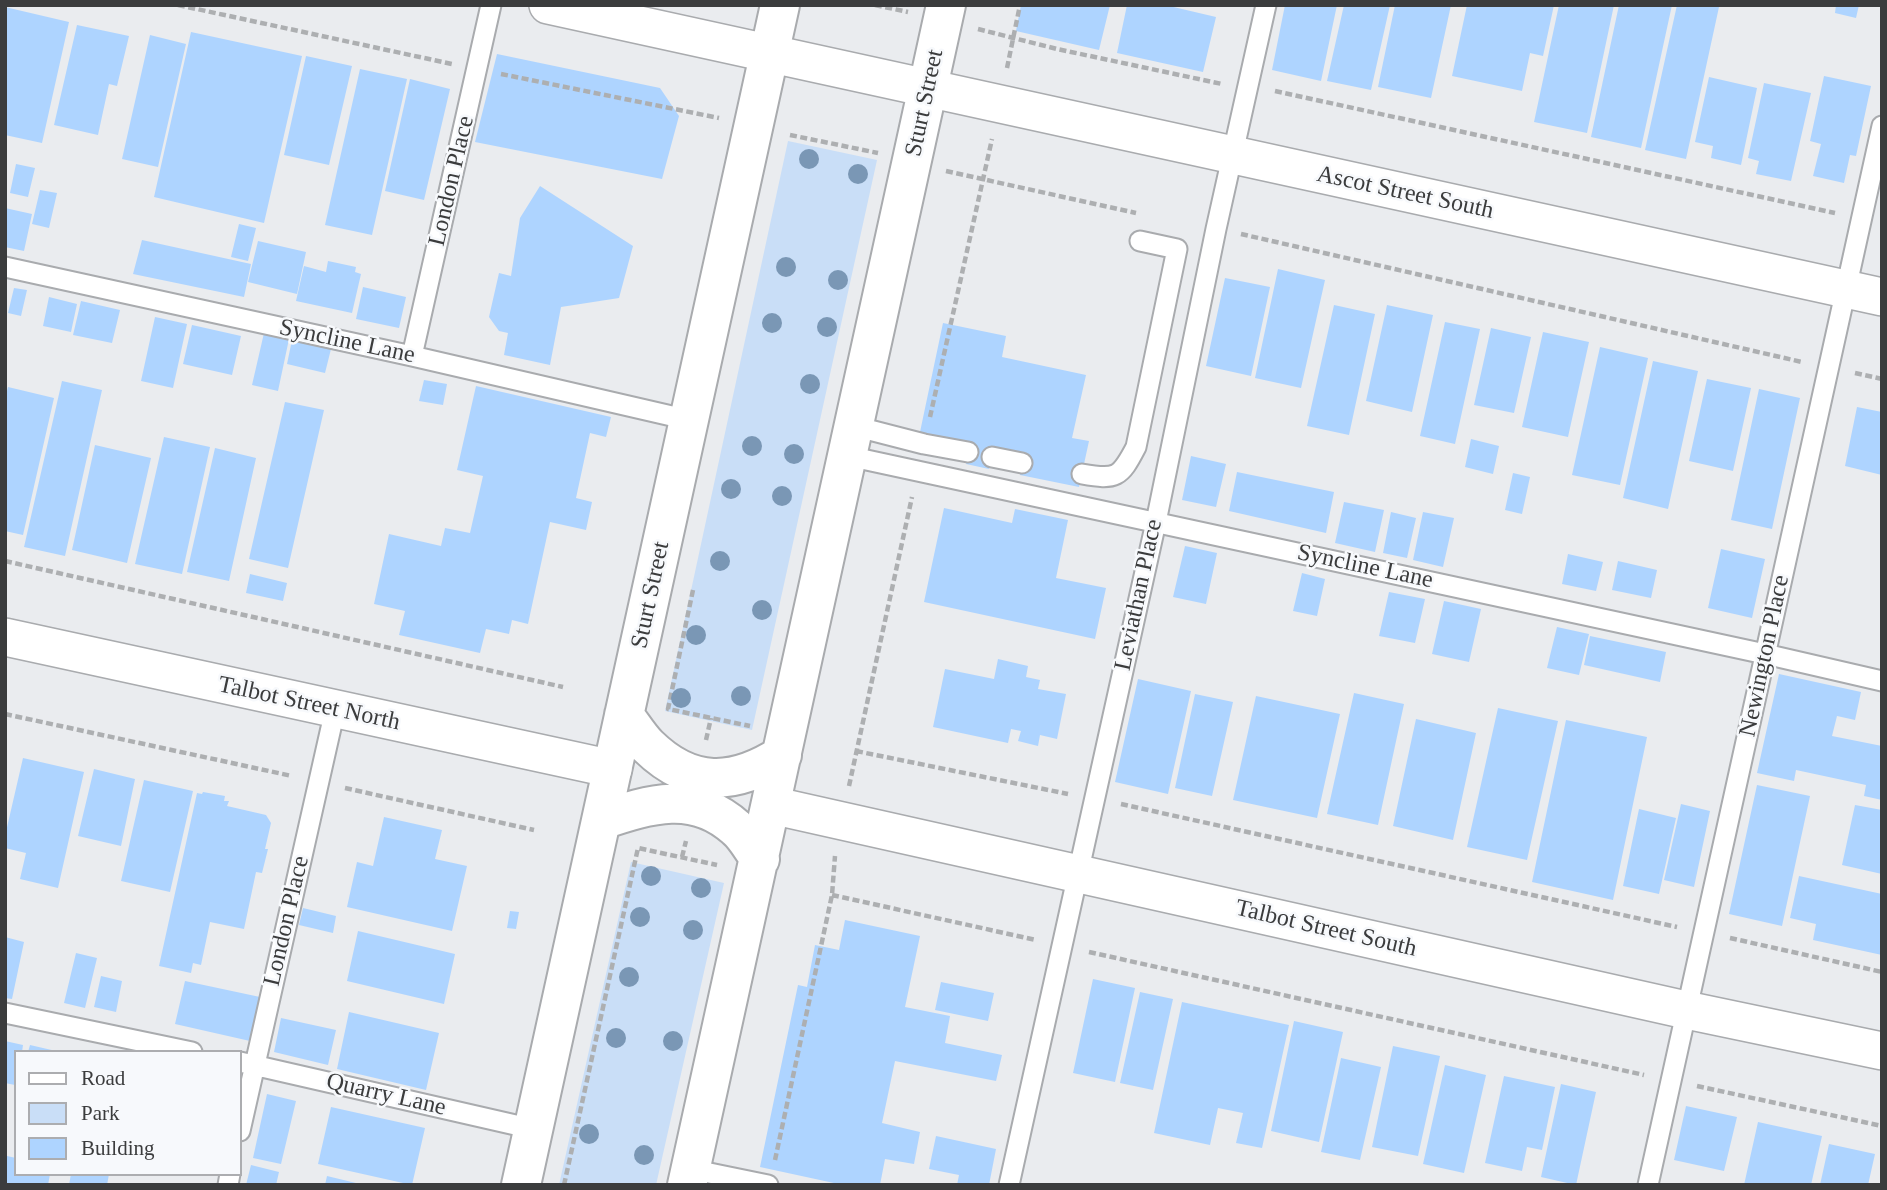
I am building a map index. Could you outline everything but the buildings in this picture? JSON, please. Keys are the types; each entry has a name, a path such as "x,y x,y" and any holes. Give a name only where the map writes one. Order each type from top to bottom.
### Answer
{"main road":[{"name":"Sturt Street","path":"521,1185 780,5"},
{"name":"Sturt Street","path":"689,1177 744,863 771,805 770,741 851,441 945,16"},
{"path":"624,715 647,746 681,771 718,780 760,770 770,741"},
{"path":"602,820 638,808 676,802 712,810 738,830 744,863"}],"street":[{"name":"Ascot Street South","path":"548,5 1882,297"},
{"name":"Talbot Street North","path":"5,637 613,769"},
{"name":"Talbot Street South","path":"771,805 1686,1010 1882,1051"}],"lane":[{"name":"London Place","path":"412,356 491,5"},
{"name":"Leviathan Place","path":"1009,1185 1156,522 1216,229 1266,5"},
{"name":"Newington Place","path":"1648,1185 1882,126"},
{"path":"1082,474 1112,477 1125,469 1136,447 1177,248 1140,241"},
{"name":"Syncline Lane","path":"5,267 689,420"},
{"name":"Syncline Lane","path":"851,441 918,471 1882,681"},
{"path":"851,441 924,444 968,452"},
{"path":"992,457 1022,463"},
{"name":"London Place","path":"242,1112 247,1063 335,710"},
{"path":"5,1013 182,1050"},
{"name":"Quarry Lane","path":"247,1063 533,1129"},
{"path":"689,1177 770,1178"}],"path":[{"path":"875,5 945,16 1057,49 1381,113 1861,219"},
{"path":"924,444 1020,5"},
{"path":"788,135 885,155"},
{"path":"939,170 1145,215"},
{"path":"1216,229 1882,379"},
{"path":"770,1178 832,895 836,844 918,471"},
{"path":"5,561 563,687"},
{"path":"668,709 770,741"},
{"path":"5,714 534,830"},
{"path":"856,751 1094,799 1882,972"},
{"path":"564,1185 638,848 744,863"},
{"path":"832,895 1882,1126"}],"green space":[{"path":"788,141 877,160 752,730 665,711"},
{"path":"631,862 724,883 656,1185 559,1185"}]}
